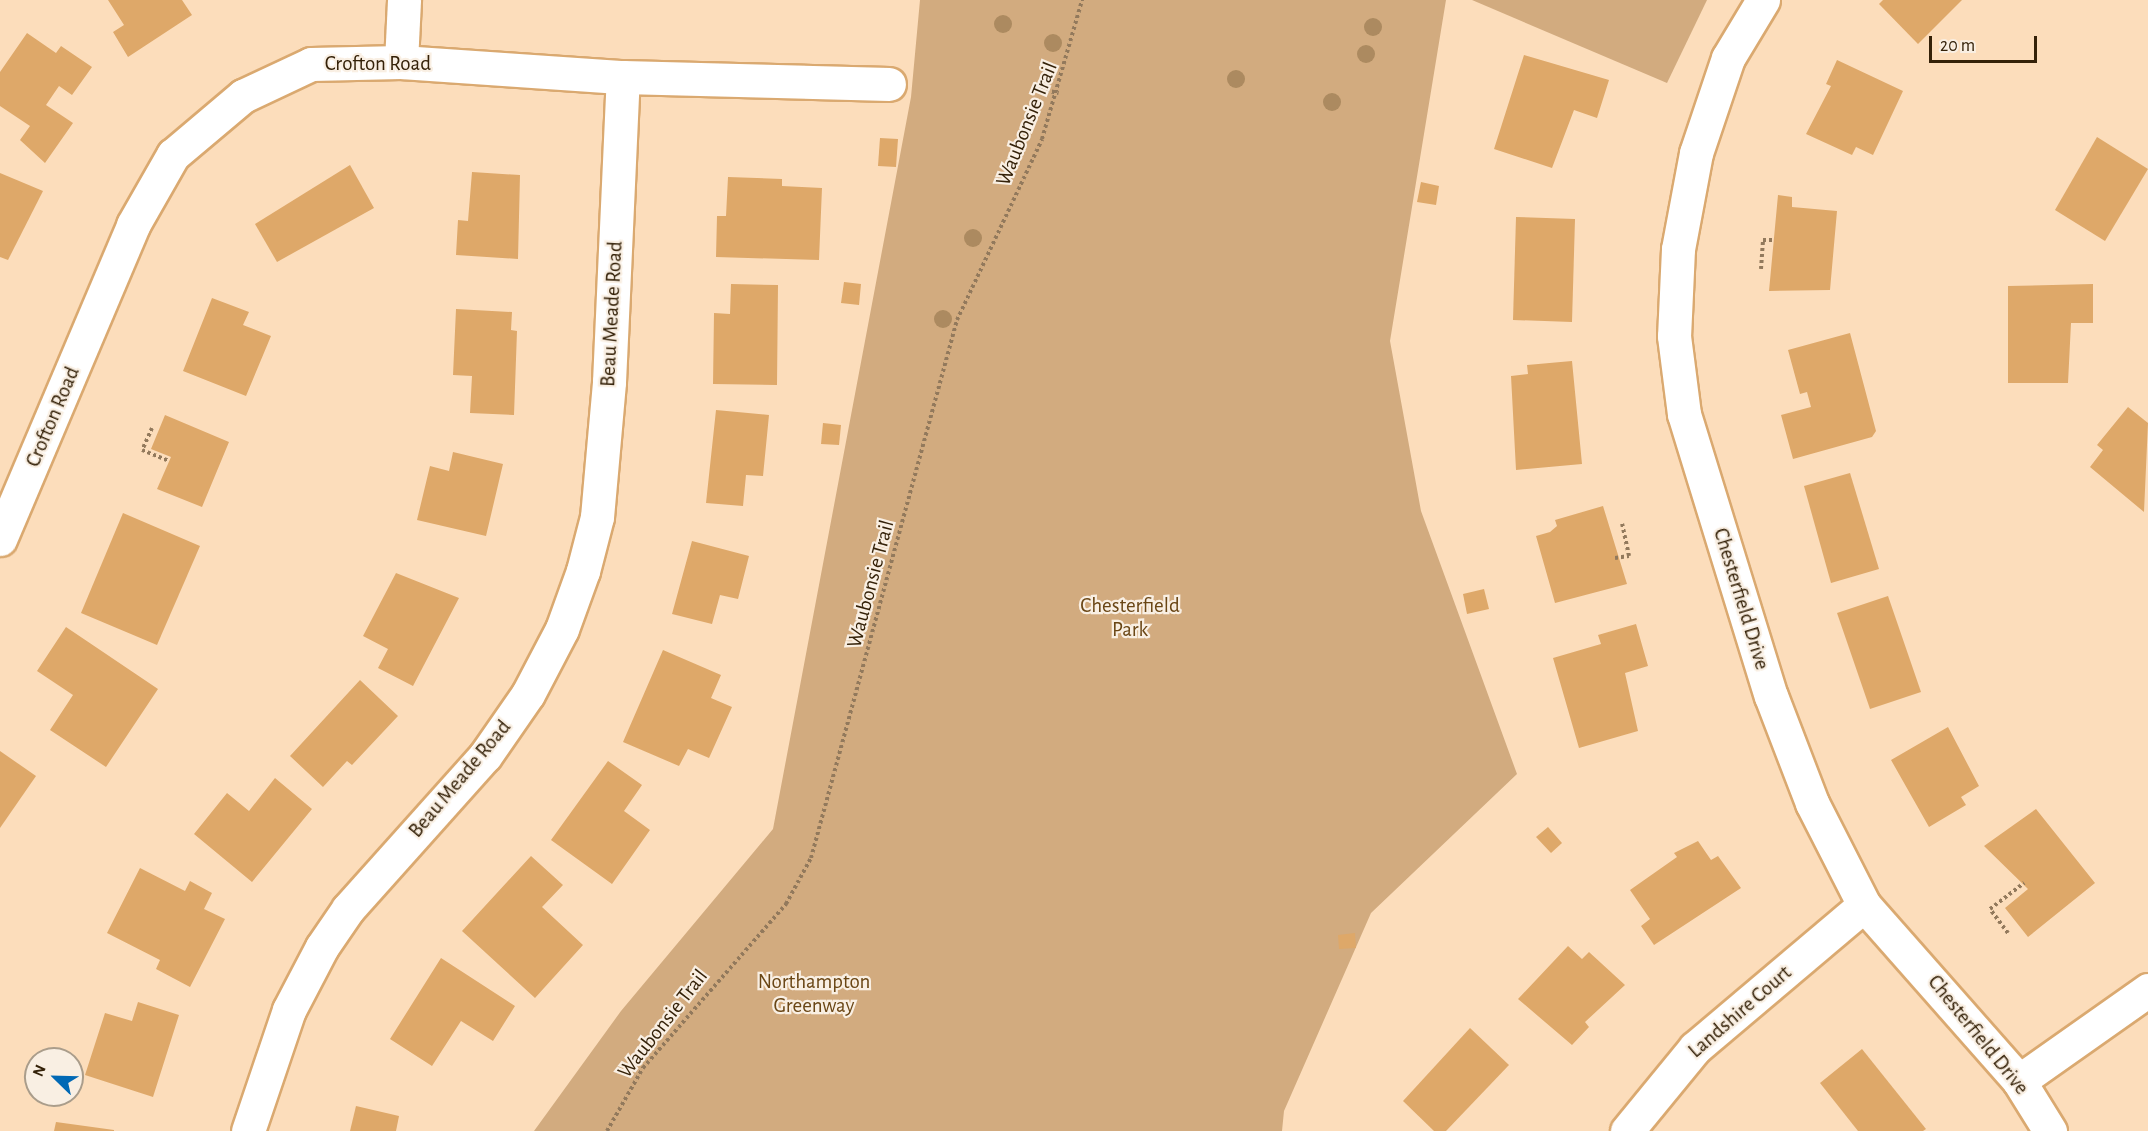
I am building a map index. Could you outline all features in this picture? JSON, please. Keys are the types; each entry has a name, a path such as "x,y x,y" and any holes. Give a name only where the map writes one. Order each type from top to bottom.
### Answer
{"street":[{"path":"401,62 405,0"},
{"name":"Chesterfield Drive","path":"1763,0 1728,58 1696,153 1678,249 1674,336 1684,414 1771,696 1812,803 1864,905 2019,1081 2050,1131"},
{"name":"Crofton Road","path":"0,539 133,225 173,155 243,96 311,64 401,62 623,77 889,84"},
{"name":"Beau Meade Road","path":"248,1131 289,1010 322,947 348,909 485,756 522,703 562,629 583,572 597,517 608,394 623,77"},
{"name":"Landshire Court","path":"1627,1131 1695,1048 1864,905"},
{"path":"2019,1081 2148,990"}],"path":[{"name":"Waubonsie Trail","path":"607,1131 643,1068 800,885 883,607 957,320 1059,93 1082,0"},
{"path":"1040,89 1059,93"},
{"path":"1761,269 1763,240 1774,240"},
{"path":"152,428 142,450 169,461"},
{"path":"1615,558 1629,556 1622,524"},
{"path":"2008,933 1990,909 2024,883"}],"green space":[{"name":"Chesterfield Park","path":"920,0 1446,0 1390,341 1421,511 1517,774 1371,913 1284,1111 1282,1131 534,1131 621,1011 773,829 911,97"},
{"path":"1472,0 1707,0 1667,83"}],"building":[{"path":"108,0 182,0 192,15 128,57 113,32 124,25"},
{"path":"1883,0 1962,0 1918,44 1879,4"},
{"path":"27,33 56,53 61,46 92,67 72,95 59,86 46,105 73,123 45,163 20,140 30,126 0,106 0,72"},
{"path":"1524,55 1609,80 1597,118 1574,110 1552,168 1494,149"},
{"path":"1837,60 1903,91 1873,155 1856,147 1852,155 1806,134 1831,86 1826,84"},
{"path":"2097,137 2148,169 2105,241 2055,210"},
{"path":"880,138 898,139 896,167 878,166"},
{"path":"350,165 374,208 277,262 255,224"},
{"path":"472,172 520,175 518,259 456,255 458,220 468,221"},
{"path":"0,173 43,191 8,260 0,257"},
{"path":"728,177 782,179 782,186 822,188 819,260 716,257 717,216 726,216"},
{"path":"1421,182 1439,186 1436,205 1417,202"},
{"path":"1778,195 1792,197 1792,207 1837,211 1830,290 1769,291"},
{"path":"1516,217 1575,219 1572,322 1513,320"},
{"path":"844,282 861,284 859,305 841,303"},
{"path":"731,284 778,285 777,385 713,384 714,313 730,314"},
{"path":"2093,284 2093,323 2071,323 2068,383 2008,383 2008,286"},
{"path":"212,298 249,312 243,325 271,336 246,396 183,371"},
{"path":"456,309 512,312 511,330 517,331 514,415 470,413 472,376 453,375"},
{"path":"1850,333 1876,431 1872,437 1793,459 1781,415 1811,407 1807,392 1800,394 1788,350"},
{"path":"1572,361 1582,464 1516,470 1511,376 1528,374 1527,365"},
{"path":"2128,407 2148,423 2144,512 2090,467 2103,450 2097,445"},
{"path":"716,410 769,415 763,476 746,475 743,506 706,503"},
{"path":"165,415 229,442 202,507 157,489 171,457 151,449"},
{"path":"823,423 841,425 839,445 821,444"},
{"path":"453,452 503,464 486,536 417,520 430,466 449,471"},
{"path":"1850,473 1879,569 1831,583 1804,486"},
{"path":"1603,506 1627,584 1555,603 1536,536 1550,532 1557,526 1555,520"},
{"path":"123,513 200,546 157,645 81,613"},
{"path":"692,541 749,556 738,599 720,595 712,624 672,614"},
{"path":"396,573 459,598 413,686 378,668 388,649 363,636"},
{"path":"1484,589 1489,609 1467,614 1463,594"},
{"path":"1888,596 1921,692 1870,709 1837,613"},
{"path":"1636,624 1648,666 1625,673 1638,731 1579,748 1553,658 1601,644 1598,635"},
{"path":"66,627 158,689 106,767 50,730 73,695 37,671"},
{"path":"663,650 721,675 711,698 732,707 709,758 688,749 679,766 623,742"},
{"path":"360,680 398,716 352,765 347,761 323,787 290,756"},
{"path":"1948,727 1979,786 1961,797 1966,805 1929,827 1891,760"},
{"path":"0,751 36,776 0,828"},
{"path":"608,761 642,785 624,811 650,830 612,884 551,840"},
{"path":"275,778 312,809 252,882 194,834 227,793 249,811"},
{"path":"2036,809 2095,883 2028,937 2005,908 2028,889 1984,846"},
{"path":"1548,827 1562,843 1551,853 1536,837"},
{"path":"1698,841 1711,860 1718,856 1741,888 1654,945 1641,926 1650,919 1630,890 1677,857 1674,853"},
{"path":"531,856 563,885 542,907 583,945 535,998 462,931"},
{"path":"140,868 185,891 190,881 212,893 204,909 225,919 190,987 156,969 160,960 107,933"},
{"path":"1355,933 1356,948 1339,949 1338,935"},
{"path":"1568,946 1582,959 1589,952 1625,985 1585,1022 1589,1027 1572,1045 1518,999"},
{"path":"441,958 515,1006 493,1041 461,1021 432,1066 390,1039"},
{"path":"138,1002 179,1015 153,1097 85,1075 105,1013 132,1021"},
{"path":"1470,1028 1509,1065 1446,1131 1434,1131 1403,1101"},
{"path":"1862,1049 1926,1129 1923,1131 1858,1131 1820,1083"},
{"path":"356,1106 399,1116 396,1131 350,1131"},
{"path":"56,1122 114,1130 114,1131 54,1131"}],"park label":[{"name":"Northampton Greenway","path":"814,994"}]}
